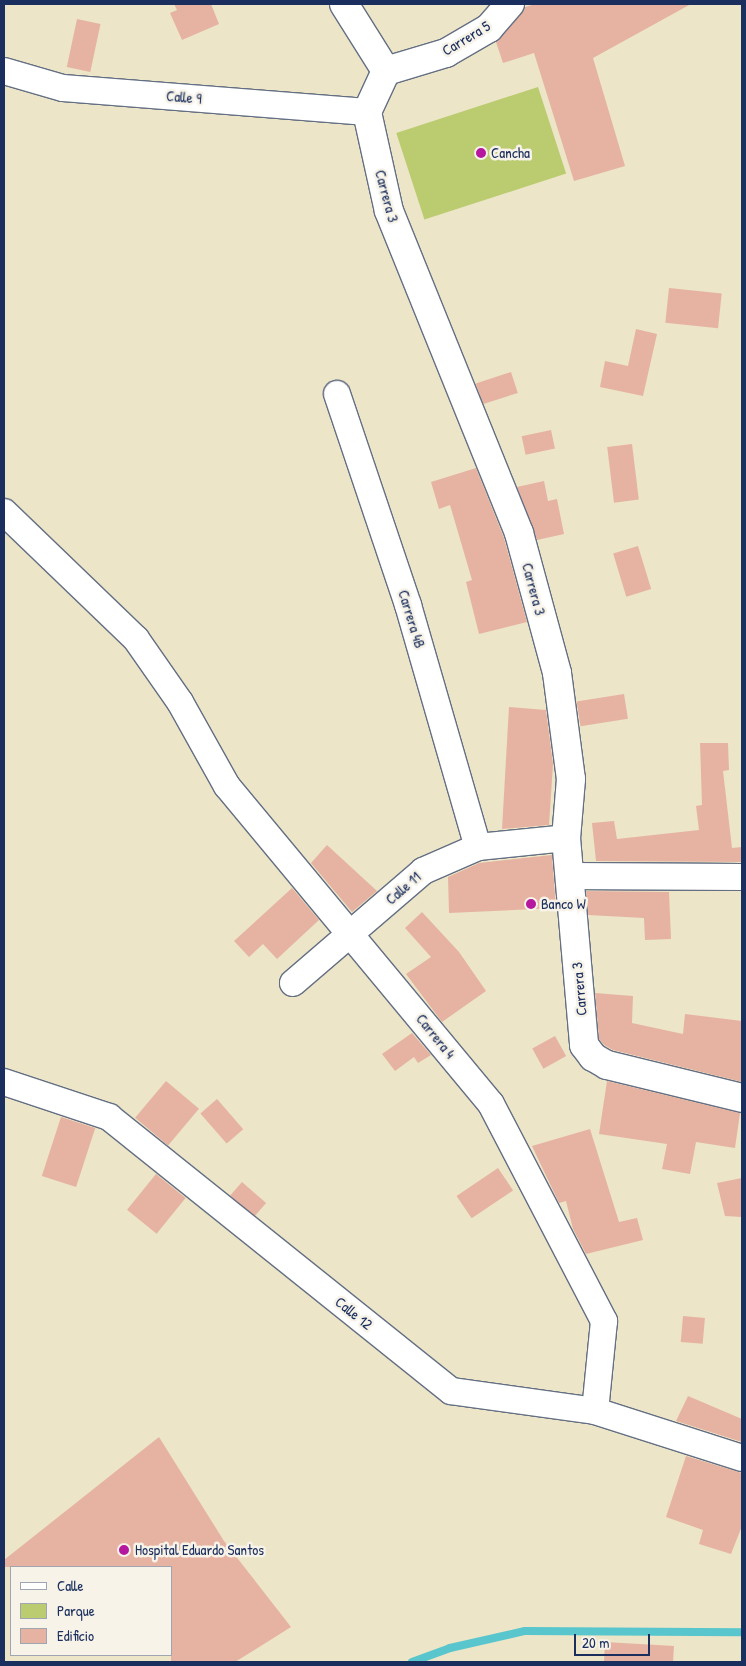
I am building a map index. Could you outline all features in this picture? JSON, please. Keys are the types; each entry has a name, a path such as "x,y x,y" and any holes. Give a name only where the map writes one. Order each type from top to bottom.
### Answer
{"street":[{"path":"344,4 386,71 367,112"},
{"name":"Carrera 5","path":"386,71 446,53 489,28 510,4"},
{"name":"Calle 9","path":"4,70 63,88 367,112"},
{"name":"Carrera 3","path":"367,112 388,211 519,533 557,674 571,779 566,838 584,1045 593,1057 607,1065 742,1098"},
{"name":"Carrera 4B","path":"337,394 408,604 478,847"},
{"name":"Carrera 4","path":"4,512 136,639 180,702 227,786 351,933 491,1104 604,1321 595,1410"},
{"name":"Calle 11","path":"293,983 423,871 478,847 566,838"},
{"path":"570,876 742,877"},
{"name":"Calle 12","path":"4,1082 108,1117 451,1391 595,1410 742,1458"}],"green space":[{"name":"Cancha","path":"538,87 566,174 424,220 396,133"}],"building":[{"path":"174,4 211,4 219,24 182,40 170,13 177,10"},
{"path":"536,4 691,4 593,58 625,166 574,181 534,53 503,63 496,42 525,7"},
{"path":"77,19 100,24 90,72 67,67"},
{"path":"669,288 722,294 718,328 665,323"},
{"path":"636,329 657,334 643,396 600,387 605,361 628,366"},
{"path":"511,372 518,393 483,404 476,383"},
{"path":"551,430 555,449 526,455 522,436"},
{"path":"632,444 639,500 614,503 607,447"},
{"path":"476,468 504,538 527,622 479,634 466,582 472,580 450,505 439,509 431,482"},
{"path":"544,481 548,501 557,499 564,534 537,540 517,487"},
{"path":"638,546 651,589 626,597 613,554"},
{"path":"624,694 628,719 581,726 577,702"},
{"path":"509,707 546,710 553,764 549,825 502,829"},
{"path":"700,743 728,743 729,770 723,771 732,848 742,847 742,862 596,861 592,823 614,821 617,839 699,830 696,806 702,805"},
{"path":"327,845 377,891 352,912 311,863"},
{"path":"552,855 556,908 449,913 448,877 479,863"},
{"path":"292,888 319,920 277,959 263,944 249,957 234,941"},
{"path":"586,891 669,892 671,939 645,940 644,918 588,915"},
{"path":"422,912 459,952 486,991 442,1022 406,974 431,957 405,928"},
{"path":"595,993 633,996 632,1023 683,1034 685,1014 742,1021 742,1082 613,1050 604,1045 599,1039"},
{"path":"412,1033 431,1055 418,1063 414,1057 395,1071 382,1054"},
{"path":"555,1036 566,1056 543,1069 532,1049"},
{"path":"166,1081 199,1109 168,1145 135,1118"},
{"path":"607,1081 740,1113 735,1148 696,1142 690,1174 662,1169 667,1144 599,1134"},
{"path":"217,1099 243,1129 227,1144 200,1113"},
{"path":"61,1117 95,1128 76,1187 42,1176"},
{"path":"590,1129 619,1222 637,1218 643,1240 586,1254 573,1229 566,1201 559,1203 532,1146"},
{"path":"498,1168 513,1190 472,1218 457,1196"},
{"path":"156,1174 186,1198 157,1234 127,1210"},
{"path":"742,1178 742,1217 725,1216 717,1183"},
{"path":"242,1182 266,1203 254,1217 230,1196"},
{"path":"683,1316 705,1318 703,1344 681,1342"},
{"path":"688,1396 742,1419 742,1442 676,1421"},
{"name":"Hospital Eduardo Santos","path":"159,1437 224,1541 291,1627 235,1662 171,1662 172,1566 4,1567 4,1560"},
{"path":"686,1456 742,1473 742,1526 731,1554 699,1544 703,1530 666,1517"},
{"path":"605,1642 674,1646 673,1662 604,1662"}],"waterway":[{"path":"412,1662 450,1648 525,1631 742,1632"}],"place":[{"name":"Cancha","path":"481,153"},
{"name":"Banco W","path":"531,904"},
{"name":"Hospital Eduardo Santos","path":"124,1550"}]}
